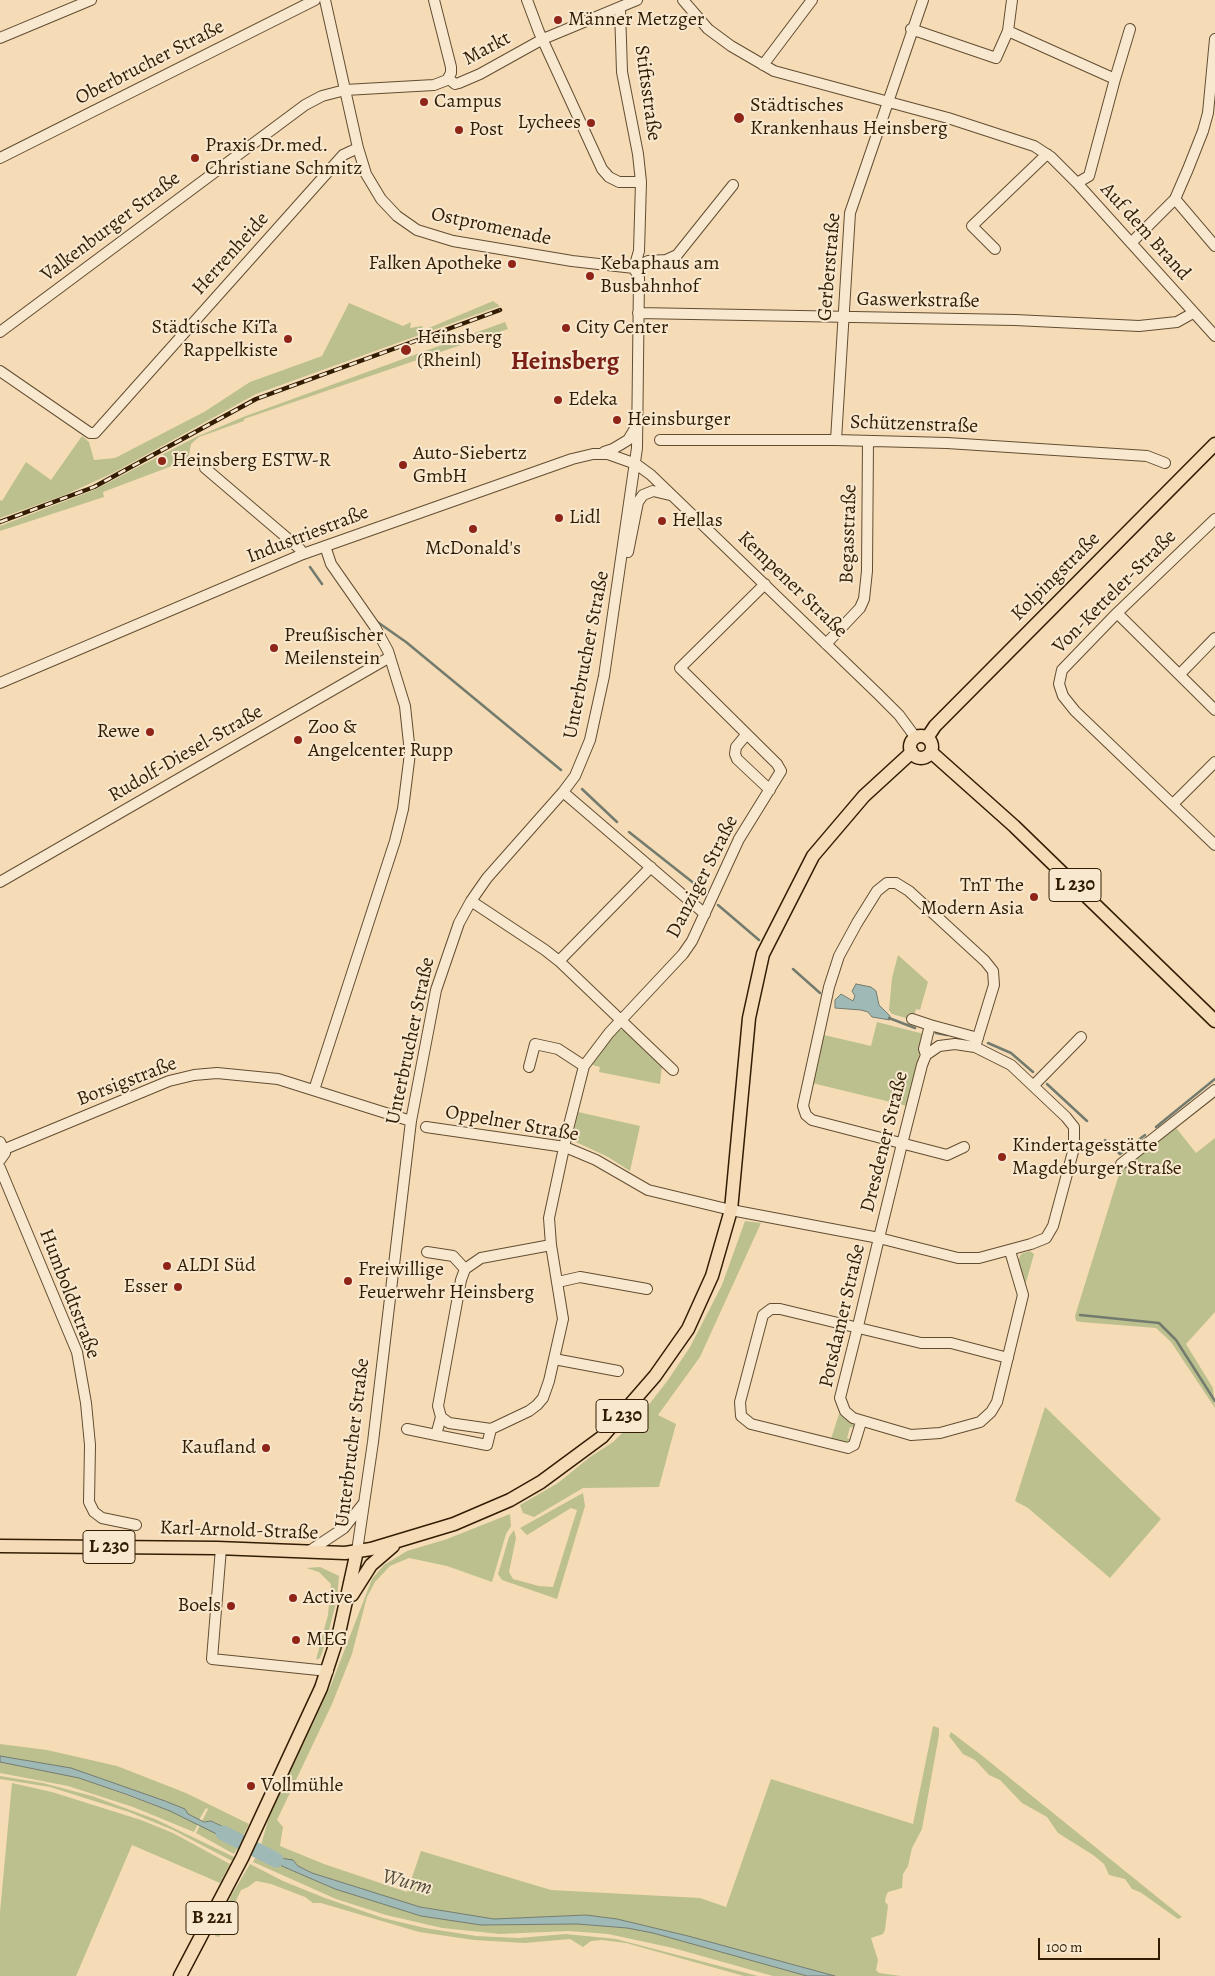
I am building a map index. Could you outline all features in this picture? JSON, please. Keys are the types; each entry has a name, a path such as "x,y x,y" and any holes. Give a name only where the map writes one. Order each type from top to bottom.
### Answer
{"main road":[{"name":"Kolpingstraße","path":"921,738 942,720 1215,444"},
{"path":"921,738 931,743 931,752 921,758 912,752 911,744 921,738"},
{"name":"L 230","path":"357,1552 403,1541 454,1524 510,1500 541,1482 602,1437 655,1376 688,1329 712,1276 731,1210 749,1018 763,954 813,856 864,796 912,752"},
{"name":"L 230","path":"931,752 1014,826 1215,1021"},
{"name":"B 221","path":"346,1606 371,1565 384,1552 403,1541"},
{"name":"Karl-Arnold-Straße","path":"0,1546 221,1548 357,1552"},
{"name":"B 221","path":"180,1976 255,1833 328,1671 346,1606 357,1552"}],"street":[{"path":"0,38 92,0"},
{"name":"Oberbrucher Straße","path":"0,158 315,0"},
{"name":"Ostpromenade","path":"325,0 358,148 366,174 381,199 397,216 418,230 453,241 559,259 634,268"},
{"path":"434,0 451,67 448,80"},
{"path":"527,0 558,82 602,169 609,178 619,182 641,182"},
{"path":"542,39 620,9 637,0"},
{"name":"Auf dem Brand","path":"683,0 708,29 764,65 792,78 948,118 1034,146 1047,154 1077,182 1215,336"},
{"path":"764,65 812,0"},
{"name":"Gerberstraße","path":"836,440 850,213 911,28 923,0"},
{"path":"911,28 996,58 1008,31 1012,0"},
{"name":"Stiftsstraße","path":"620,9 622,72 638,154 641,182 639,252 634,268"},
{"path":"1077,182 1089,176 1130,29"},
{"path":"1008,31 1115,79"},
{"path":"1131,243 1175,199 1211,114 1215,38"},
{"name":"Markt","path":"448,80 455,84 480,74 542,39"},
{"name":"Valkenburger Straße","path":"0,332 305,105 322,96 345,90 434,85 448,80"},
{"name":"Herrenheide","path":"0,370 90,433 94,432 343,155 358,148"},
{"path":"995,249 972,226 1047,154"},
{"path":"634,268 648,261 666,260 677,255 733,185"},
{"path":"1175,199 1215,246"},
{"name":"Unterbrucher Straße","path":"357,1552 365,1501 410,1121 436,990 459,923 471,901 487,878 575,776 590,740 604,676 636,464 643,313 639,278 634,268"},
{"name":"Gaswerkstraße","path":"643,313 1015,320 1139,326 1176,322 1193,313"},
{"path":"593,454 620,445 628,440 638,425"},
{"name":"Schützenstraße","path":"660,440 836,440 947,443 1147,456 1165,464"},
{"name":"Begasstraße","path":"826,644 860,608 864,599 867,571 868,441"},
{"name":"Industriestraße","path":"0,683 303,554 482,490 593,454 608,454 636,464"},
{"name":"Kempener Straße","path":"636,464 673,496 765,584 921,738"},
{"path":"205,468 300,549 303,554"},
{"path":"621,572 631,543 638,502 643,495 653,491 673,496"},
{"name":"Von-Ketteler-Straße","path":"1215,519 1117,613 1062,670 1059,684 1060,691 1075,710 1215,845"},
{"path":"314,1090 395,841 403,809 408,772 408,736 405,706 390,657 375,627 331,564 325,546"},
{"name":"Danziger Straße","path":"407,1429 487,1445 491,1429 537,1405 549,1381 563,1319 551,1245 549,1218 584,1066 590,1055 620,1020 683,954 692,941 739,839 781,770 680,668 765,584"},
{"path":"1117,613 1215,710"},
{"path":"1180,674 1215,638"},
{"name":"Rudolf-Diesel-Straße","path":"0,882 390,657"},
{"path":"746,735 736,747 735,754 770,790"},
{"path":"1173,804 1215,762"},
{"path":"563,792 705,914"},
{"path":"558,961 651,867"},
{"path":"964,1147 946,1155 902,1144 812,1120 806,1115 803,1106 829,987 839,956 877,891 887,883 896,883 909,891 985,961 993,971 994,985 977,1042"},
{"path":"471,901 545,950 673,1070"},
{"name":"Dresdener Straße","path":"731,1210 879,1238 958,1258 979,1258 1046,1238 1053,1226 1074,1148 1074,1127 1066,1116 1034,1085 1011,1065 977,1042 912,1019"},
{"name":"Dresdener Straße","path":"879,1238 926,1055 924,1049 930,1024"},
{"path":"1034,1085 1081,1037"},
{"name":"Dresdener Straße","path":"926,1055 939,1046 977,1042"},
{"path":"529,1067 536,1044 558,1050 584,1066"},
{"name":"Borsigstraße","path":"0,1160 2,1145 141,1092 194,1075 217,1072 278,1079 410,1121"},
{"path":"1121,1164 1215,1090"},
{"name":"Oppelner Straße","path":"426,1127 565,1147 596,1160 648,1190 731,1210"},
{"name":"Humboldtstraße","path":"0,1168 77,1352 88,1428 89,1502 94,1512 102,1518 136,1525"},
{"name":"Potsdamer Straße","path":"879,1238 840,1398 845,1411 861,1422 910,1435 923,1436 980,1422 991,1412 997,1402 1023,1295 1010,1250"},
{"path":"436,1435 441,1418 438,1406 461,1280 465,1269 482,1258 551,1245"},
{"path":"427,1252 453,1256 465,1269"},
{"path":"558,1282 580,1277 647,1289"},
{"path":"861,1422 854,1445 848,1448 751,1424 741,1416 739,1410 760,1325 764,1315 771,1309 780,1308 921,1343 951,1343 1008,1358"},
{"path":"554,1359 618,1371"},
{"path":"441,1418 449,1423 491,1429"},
{"path":"308,1552 344,1528 365,1501"},
{"path":"221,1548 212,1659 328,1671"}],"green space":[{"path":"493,301 500,306 256,394 115,472 65,495 0,518 0,500 2,501 26,462 51,480 82,436 89,442 94,460 115,458 204,412 250,382 322,356 349,303 403,326 411,322 410,328 422,326 424,330"},
{"path":"505,322 508,329 244,419 244,421 199,437 191,444 188,460 103,492 104,497 0,531 0,526 94,490 196,437 243,417"},
{"path":"898,955 928,982 920,1010 916,1009 913,1020 892,1014 889,1010 892,978"},
{"path":"877,1022 924,1034 907,1106 812,1083 824,1035 871,1046"},
{"path":"618,1030 624,1030 662,1066 660,1084 599,1072 600,1067 592,1065"},
{"path":"578,1112 640,1126 630,1171 608,1157 576,1142 573,1135"},
{"path":"1173,1124 1196,1153 1215,1138 1215,1312 1186,1344 1213,1388 1215,1408 1171,1342 1156,1328 1081,1322 1076,1321 1075,1316 1121,1168"},
{"path":"745,1221 761,1223 700,1357 658,1415 676,1424 659,1487 583,1488 534,1517 523,1513 520,1505 558,1483 590,1457 613,1442 640,1416 668,1380 690,1347 722,1285"},
{"path":"1030,1251 1034,1254 1025,1286 1018,1261 1021,1254"},
{"path":"1045,1407 1161,1519 1110,1578 1028,1508 1015,1501"},
{"path":"839,1414 856,1426 856,1428 850,1427 847,1438 853,1440 849,1444 831,1439"},
{"path":"583,1493 585,1506 557,1599 502,1580 498,1574 509,1537 514,1530 516,1538 509,1572 513,1579 539,1586 553,1587 577,1510 571,1508 527,1535 520,1528"},
{"path":"510,1514 511,1526 506,1534 492,1582 447,1566 409,1558 390,1566 375,1582 367,1597 352,1654 332,1704 277,1820 283,1827 280,1846 324,1864 407,1892 421,1851 551,1890 700,1898 726,1907 771,1779 913,1824 933,1726 939,1728 939,1735 922,1829 912,1848 908,1866 903,1874 902,1888 888,1892 886,1896 885,1902 888,1905 885,1930 883,1934 871,1938 878,1960 876,1970 879,1973 901,1976 835,1976 688,1936 617,1919 586,1915 494,1919 420,1907 312,1873 296,1863 273,1857 261,1845 269,1817 331,1685 372,1579 384,1565 407,1551 447,1539"},
{"path":"320,1567 339,1576 337,1599 326,1642 320,1658 316,1660 328,1615 331,1584 319,1572 306,1568"},
{"path":"951,1732 1182,1917 1178,1919 1140,1892 1132,1889 1125,1879 1109,1875 1104,1864 1058,1833 1047,1817 1022,1803 1000,1780 989,1775 975,1760 963,1754 949,1736"},
{"path":"0,1744 47,1750 117,1766 186,1793 249,1824 243,1836 212,1821 202,1821 208,1809 206,1808 199,1820 188,1814 185,1809 71,1768 0,1756"},
{"path":"0,1762 79,1778 170,1811 198,1824 194,1832 133,1807 68,1786 0,1773"},
{"path":"0,1776 43,1783 92,1796 155,1819 234,1857 232,1861 173,1830 129,1812 50,1787 0,1779"},
{"path":"12,1783 52,1792 141,1820 173,1833 230,1864 220,1883 132,1845 76,1976 0,1976 0,1912"},
{"path":"200,1825 239,1845 234,1854 196,1833"},
{"path":"256,1856 335,1889 421,1916 481,1925 577,1924 627,1928 653,1933 807,1976 773,1976 673,1948 608,1934 568,1931 500,1934 442,1928 386,1915 336,1899 253,1862"},
{"path":"250,1864 283,1881 325,1898 383,1918 425,1928 476,1936 518,1938 566,1934 616,1939 758,1976 744,1976 626,1943 602,1940 591,1941 583,1947 570,1939 525,1943 474,1940 419,1932 321,1903 313,1903 305,1897 271,1884 256,1881 241,1890 219,1937 215,1936 231,1896"}],"water":[{"path":"856,984 871,987 876,991 879,1005 890,1016 890,1020 872,1017 868,1012 861,1010 835,1008 835,1000 841,994 853,1001 855,996 852,991"},
{"path":"0,1756 71,1768 165,1801 185,1809 188,1814 204,1822 211,1821 243,1836 239,1845 170,1811 128,1795 79,1778 0,1762"},
{"path":"261,1845 273,1857 293,1860 298,1866 312,1873 420,1907 494,1919 586,1915 617,1919 688,1936 835,1976 807,1976 653,1933 627,1928 577,1924 481,1925 421,1916 335,1889 256,1856"}],"waterway":[{"path":"310,567 322,584"},
{"path":"376,621 406,642 561,770"},
{"path":"582,789 617,822"},
{"path":"629,832 705,892"},
{"path":"718,905 759,940"},
{"path":"793,969 820,993"},
{"path":"889,1018 915,1028"},
{"path":"936,1033 947,1035"},
{"path":"988,1043 1011,1053 1033,1072"},
{"path":"1156,1127 1215,1079"},
{"path":"1047,1084 1087,1121"},
{"path":"1105,1140 1120,1154 1145,1135"},
{"path":"1080,1315 1159,1323 1176,1340 1215,1401"},
{"name":"Wurm","path":"223,1833 276,1860"}],"railway":[{"path":"0,522 94,487 256,399 500,310"}],"place":[{"name":"Männer Metzger","path":"558,20"},
{"name":"Campus","path":"424,102"},
{"name":"Städtisches Krankenhaus Heinsberg","path":"739,118"},
{"name":"Lychees","path":"591,123"},
{"name":"Post","path":"459,130"},
{"name":"Praxis Dr.med. Christiane Schmitz","path":"195,158"},
{"name":"Falken Apotheke","path":"512,264"},
{"name":"Kebaphaus am Busbahnhof","path":"590,276"},
{"name":"City Center","path":"566,328"},
{"name":"Städtische KiTa Rappelkiste","path":"288,339"},
{"name":"Heinsberg (Rheinl)","path":"406,350"},
{"name":"Edeka","path":"558,400"},
{"name":"Heinsburger","path":"617,420"},
{"name":"Heinsberg ESTW-R","path":"162,461"},
{"name":"Auto-Siebertz GmbH","path":"403,465"},
{"name":"Lidl","path":"559,518"},
{"name":"Hellas","path":"662,521"},
{"name":"McDonald's","path":"473,529"},
{"name":"Preußischer Meilenstein","path":"274,648"},
{"name":"Rewe","path":"150,732"},
{"name":"Zoo & Angelcenter Rupp","path":"298,740"},
{"name":"TnT The Modern Asia","path":"1034,897"},
{"name":"Kindertagesstätte Magdeburger Straße","path":"1002,1157"},
{"name":"ALDI Süd","path":"167,1266"},
{"name":"Freiwillige Feuerwehr Heinsberg","path":"348,1281"},
{"name":"Esser","path":"178,1287"},
{"name":"Kaufland","path":"266,1448"},
{"name":"Active","path":"293,1598"},
{"name":"Boels","path":"231,1606"},
{"name":"MEG","path":"296,1640"},
{"name":"Vollmühle","path":"251,1786"}],"district":[{"name":"Heinsberg","path":"565,363"}]}
